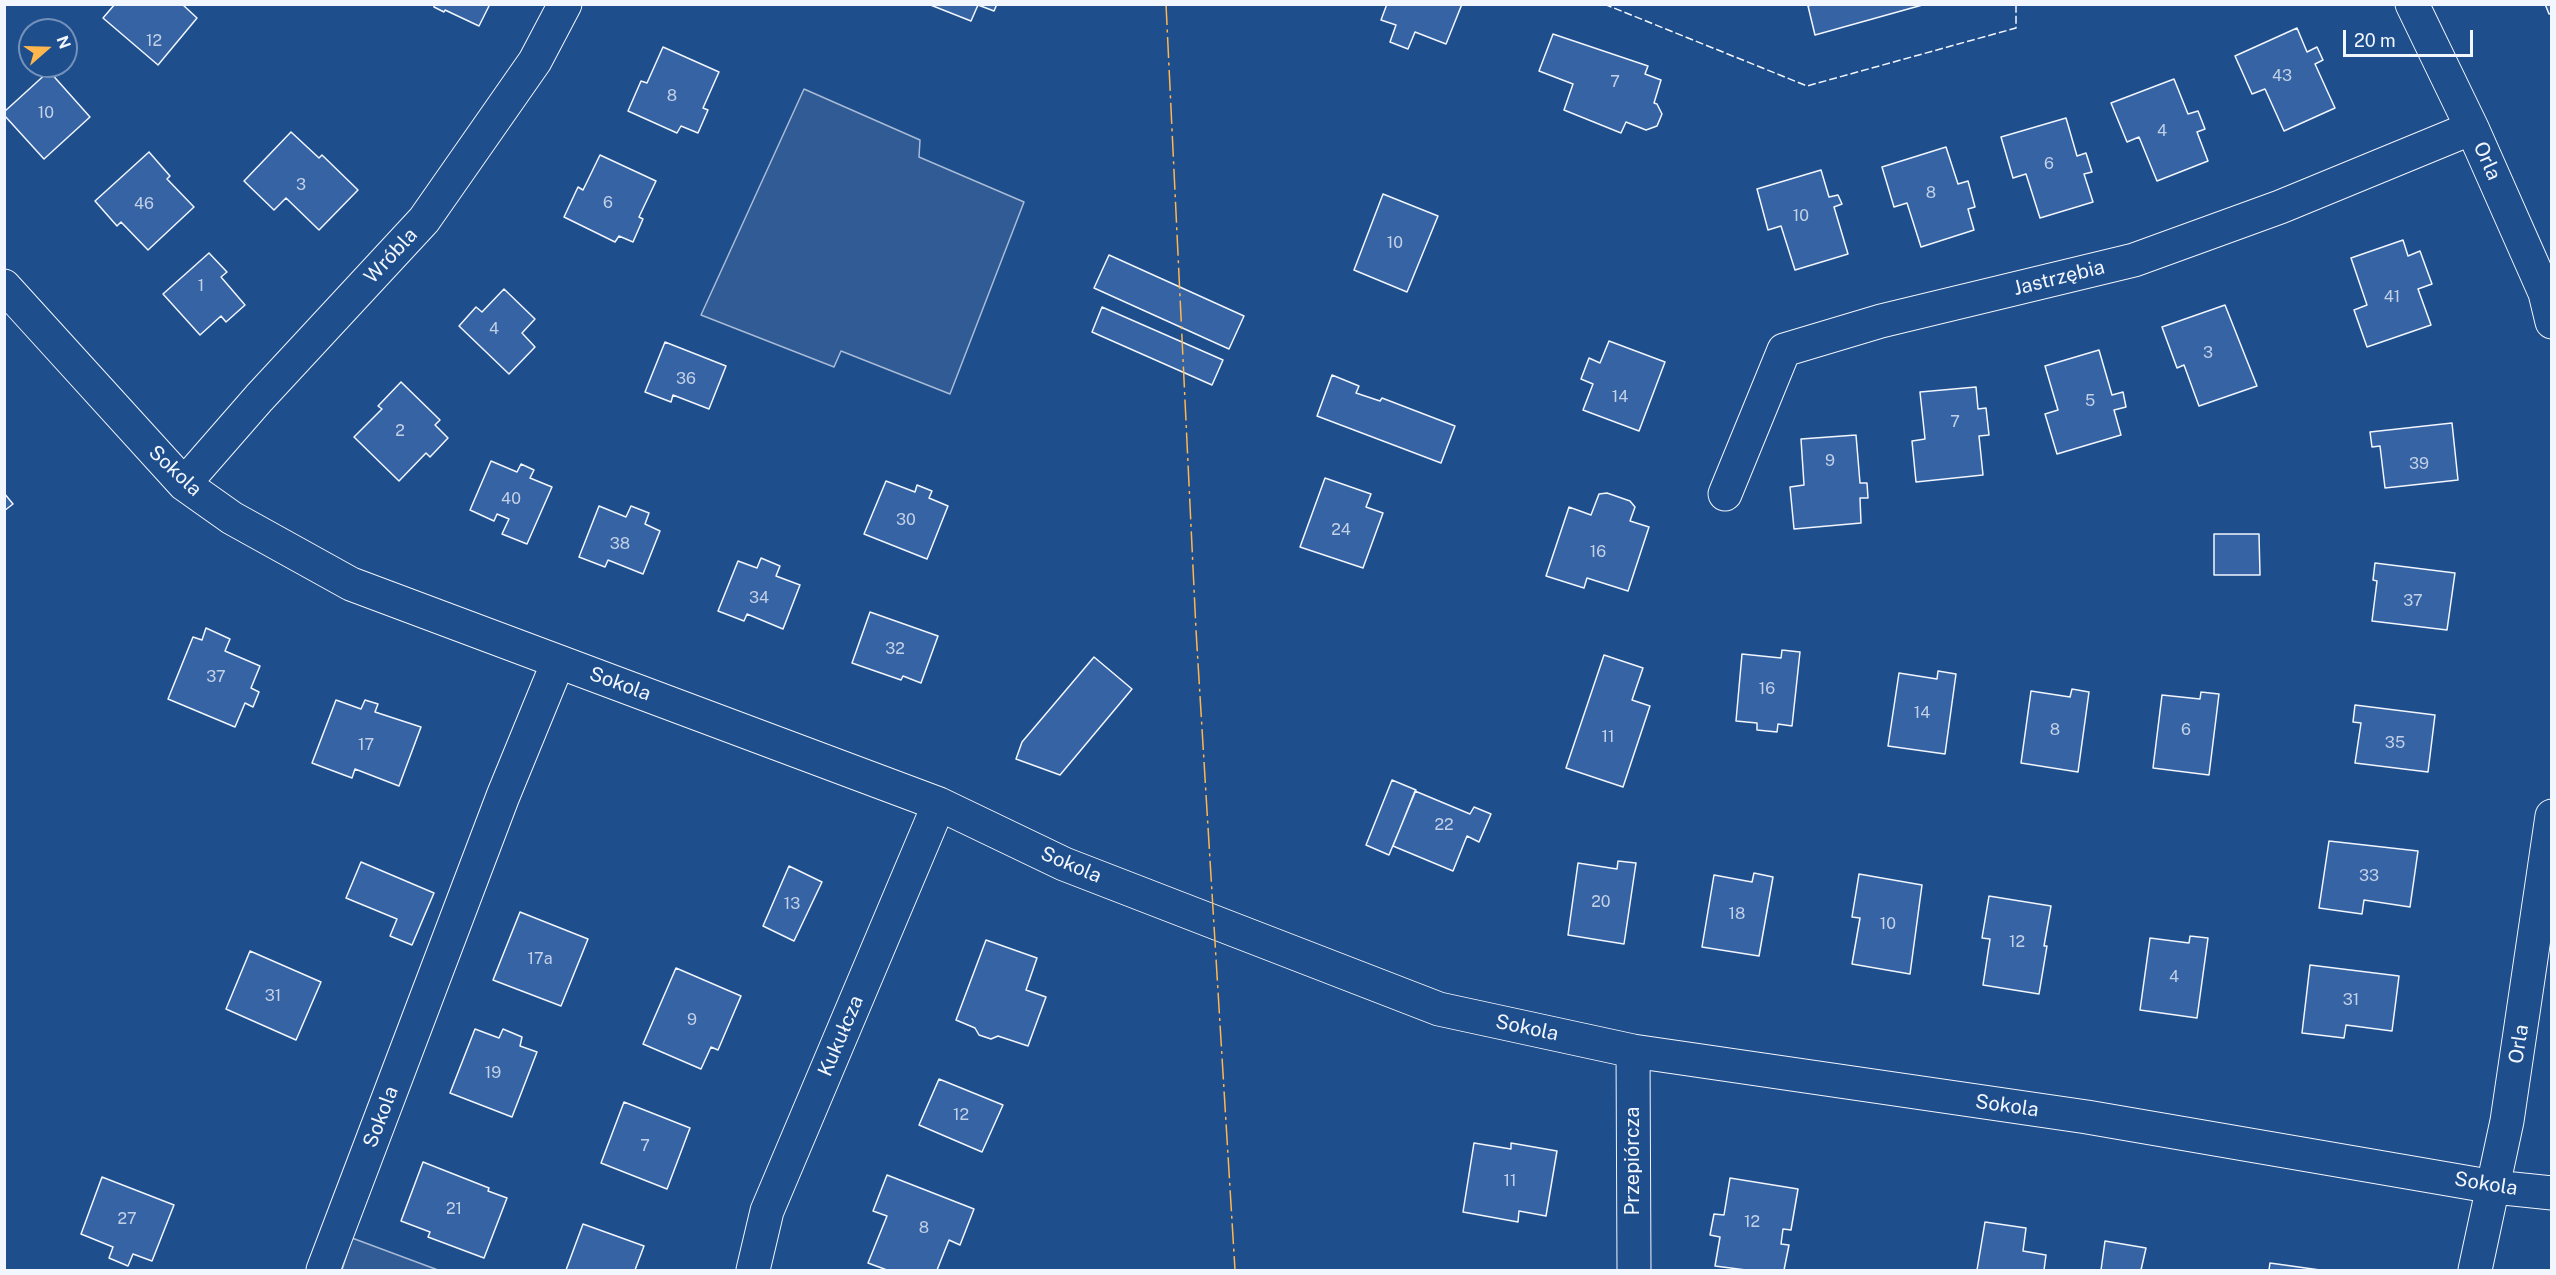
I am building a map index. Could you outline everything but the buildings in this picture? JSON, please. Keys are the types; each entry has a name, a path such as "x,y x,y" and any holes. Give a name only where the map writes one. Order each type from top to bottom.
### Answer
{"street":[{"name":"Wróbla","path":"184,484 259,398 424,220 535,61 565,4"},
{"name":"Orla","path":"2412,4 2472,128 2545,293 2552,322"},
{"name":"Jastrzębia","path":"1725,494 1784,350 1881,321 2134,260 2280,207 2472,128"},
{"name":"Sokola","path":"4,286 184,484 231,518 351,584 939,804 1064,864 1439,1009 1633,1051 2087,1117 2494,1187 2552,1193"},
{"name":"Sokola","path":"323,1270 503,796 558,662"},
{"name":"Kukułcza","path":"753,1270 767,1211 939,804"},
{"name":"Orla","path":"2475,1270 2508,1121 2552,816"},
{"name":"Przepiórcza","path":"1633,1051 1634,1270"}],"shaded area":[{"path":"804,89 920,140 919,157 1024,202 950,394 841,351 834,367 701,315"},
{"path":"352,1238 438,1270 342,1270"}],"fence":[{"path":"1604,4 1807,86 2016,28 2016,4"}],"power":[{"path":"1166,4 1196,630 1235,1270"}]}
